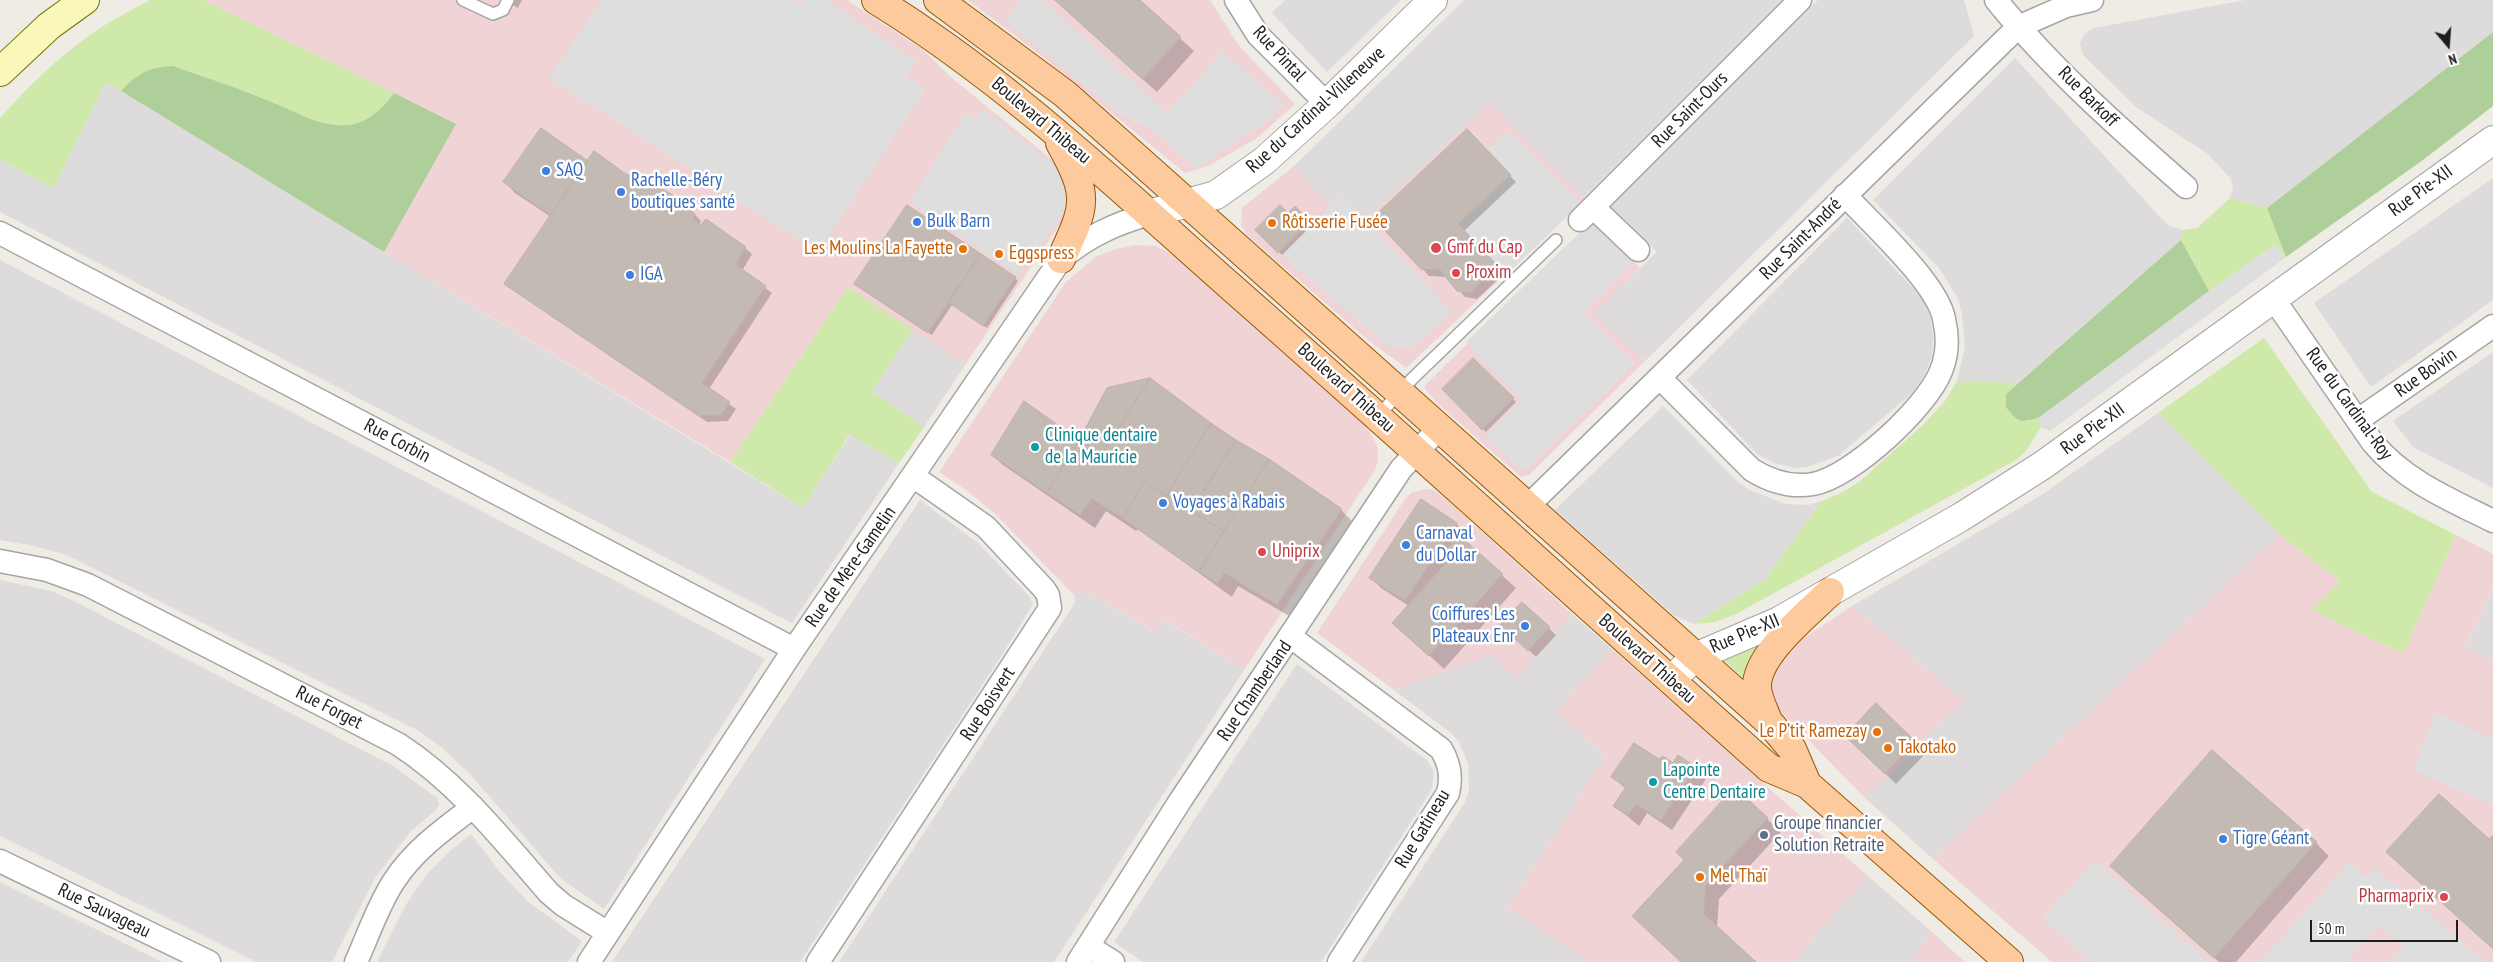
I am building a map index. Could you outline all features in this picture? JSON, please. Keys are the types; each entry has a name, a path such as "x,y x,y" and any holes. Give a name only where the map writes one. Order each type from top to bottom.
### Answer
{"main road":[{"path":"0,72 49,26 85,0"},
{"name":"Boulevard Thibeau","path":"876,0 960,54 1051,126 1418,451 1769,768 1807,784 2009,962"},
{"name":"Boulevard Thibeau","path":"938,0 1065,94 1768,721 1792,749 1807,784"},
{"path":"1051,126 1076,172 1082,195 1078,224 1061,259"},
{"path":"1768,721 1757,688 1765,662 1778,643 1830,592"}],"street":[{"name":"Rue Pintal","path":"1236,0 1258,35 1327,104"},
{"name":"Rue du Cardinal-Villeneuve","path":"1149,214 1216,195 1264,161 1327,104 1433,0"},
{"name":"Rue Saint-Ours","path":"1638,250 1586,213 1800,0"},
{"name":"Rue Barkoff","path":"1996,0 2018,27 2112,122 2186,187"},
{"name":"Rue Saint-André","path":"1528,506 2018,27 2066,6 2092,0"},
{"name":"Rue Pie-XII","path":"1671,680 1695,656 1779,621 1961,517 2043,465 2493,140"},
{"path":"1660,378 1752,470 1786,485 1814,484 1852,467 1916,410 1933,386 1944,363 1947,341 1940,305 1924,280 1845,196"},
{"name":"Rue de Mère-Gamelin","path":"589,962 794,649 1061,259 1096,233 1122,222 1149,214"},
{"name":"Rue Corbin","path":"0,233 794,649"},
{"name":"Rue du Cardinal-Roy","path":"2273,298 2379,450 2402,472 2493,521"},
{"name":"Rue Boivin","path":"2358,420 2493,326"},
{"name":"Rue Chamberland","path":"1083,954 1180,801 1402,469 1440,427"},
{"name":"Rue Boisvert","path":"818,962 1050,608 1048,594 986,527 913,476"},
{"name":"Rue Forget","path":"0,561 47,570 88,585 398,744 424,761 473,807 548,893 563,905 608,933"},
{"name":"Rue Gatineau","path":"1291,637 1441,749 1450,770 1451,782 1448,793 1340,962"},
{"path":"356,962 393,882 410,860 428,842 473,807"},
{"name":"Rue Sauvageau","path":"0,861 209,962"},
{"path":"1083,954 1113,962"}],"lane":[{"path":"463,0 493,14 503,10 508,0"},
{"path":"1378,416 1556,240"}],"shaded area":[{"path":"203,0 847,0 922,49 952,78 1051,159 1060,167 1070,196 1064,218 965,365 848,287 730,462 384,252 455,124"},
{"path":"602,0 792,0 801,5 804,0 826,0 917,62 906,77 925,90 818,252 549,78"},
{"path":"968,0 1210,0 1239,46 1295,104 1257,138 1210,165 1185,173 1043,57"},
{"path":"1022,0 1042,0 1167,113 1198,80 1221,51 1283,104 1272,117 1196,169 1154,130 1121,115 1006,21"},
{"path":"1285,0 1401,0 1327,72 1272,13"},
{"path":"1464,0 1782,0 1583,198 1490,104 1365,220 1342,197 1331,207 1294,166"},
{"path":"1818,0 1964,0 1974,36 1645,361 1594,313 1657,252 1608,204"},
{"path":"2245,0 2493,0 2493,32 2267,208 2230,198 2233,189 2231,179 2208,154 2136,107 2083,55 2080,44 2084,34 2094,28"},
{"path":"2015,58 2160,217 2170,226 2183,230 2181,240 2018,383 1957,381 1965,347 1962,315 1958,299 1939,268 1873,200"},
{"path":"106,82 803,508 851,434 899,463 792,623 0,212 0,160 54,188"},
{"path":"1490,103 1585,199 1406,368 1368,340 1247,235 1241,225 1242,208 1294,166 1331,207 1342,196 1365,220"},
{"path":"982,109 1051,162 1063,178 1067,191 1064,213 1018,275 910,202 966,112 975,119"},
{"path":"1509,131 1581,203 1506,275 1458,224 1510,174 1488,150"},
{"path":"2493,178 2493,300 2371,387 2314,303"},
{"path":"1342,196 1452,311 1419,342 1412,346 1397,348 1386,344 1282,255"},
{"path":"1847,218 1922,298 1930,316 1933,336 1932,356 1925,374 1912,393 1838,456 1807,467 1796,468 1776,464 1758,455 1687,380"},
{"path":"1592,221 1640,268 1594,313 1645,361 1529,475 1521,477 1436,402 1425,389 1425,385"},
{"path":"1590,223 1631,263 1583,313 1635,363 1524,471 1485,437 1522,399 1466,342"},
{"path":"1136,245 1156,246 1173,255 1365,425 1377,445 1378,460 1375,470 1244,670 1164,619 1155,632 1085,591 1074,595 994,513 966,490 939,472 1066,282 1095,257 1115,249"},
{"path":"2275,245 2285,258 2050,431 2041,427 2040,417 2209,291"},
{"path":"0,260 765,659 604,909 560,878 471,775 440,746 417,730 67,555 30,545 0,540"},
{"path":"913,330 965,365 924,427 872,391"},
{"path":"2493,352 2493,488 2413,447 2393,421"},
{"path":"1663,406 1739,483 1750,490 1785,504 1809,505 1822,501 1765,579 1694,624 1675,616 1555,510"},
{"path":"2158,413 2280,534 1933,859 1865,798 1964,701 1852,606 2040,496"},
{"path":"1425,489 1434,490 1445,498 1572,614 1517,678 1491,655 1394,690 1317,633 1405,499 1411,493"},
{"path":"920,500 978,543 1029,596 1033,604 1000,658 800,962 612,962"},
{"path":"2280,534 2340,581 2313,610 2403,654 2456,535 2493,554 2493,589 2465,647 2493,661 2493,962 2052,962 1933,859"},
{"path":"0,580 51,591 74,601 393,766 437,798 439,804 436,810 411,831 375,878 332,962 257,962 0,836"},
{"path":"2493,589 2493,661 2465,648"},
{"path":"1085,591 1154,632 1163,619 1244,670 1054,962 839,962 1071,609 1075,602 1074,595"},
{"path":"1852,606 1964,701 1865,798 1777,708 1769,695 1772,679 1777,669 1798,642"},
{"path":"1572,614 1612,649 1555,711 1606,756 1507,908 1590,962 1361,962 1464,804 1469,791 1468,763 1459,742 1451,733 1394,690 1491,655 1517,677"},
{"path":"1612,649 1868,876 1807,945 1797,962 1590,962 1507,908 1606,756 1555,711"},
{"path":"1297,664 1428,761 1434,772 1432,789 1321,962 1143,962 1114,942"},
{"path":"2436,713 2493,739 2493,805 2413,770"},
{"path":"471,834 500,872 528,902 582,941 568,962 377,962 407,903 427,874 450,851"},
{"path":"2095,860 2208,962 2091,962 2042,918"},
{"path":"2350,862 2365,878 2375,868 2485,962 2390,962 2404,947 2378,926 2344,962 2260,962"},
{"path":"1868,876 1931,931 1910,962 1797,962 1807,945"},
{"path":"0,882 162,962 0,962"},
{"path":"1931,931 1965,962 1910,962"}],"green space":[{"path":"150,0 203,0 394,93 380,109 361,122 347,125 328,124 173,66 165,67 150,70 138,76 121,91 106,82 54,188 0,160 0,118 10,107 66,53 105,25"},
{"path":"2493,32 2493,106 2423,160 2286,257 2267,208"},
{"path":"173,66 328,124 347,125 361,122 380,109 394,93 456,124 384,252 121,91 132,80 150,70"},
{"path":"2230,198 2267,208 2286,257 2275,245 2209,291 2181,240 2183,230 2197,228"},
{"path":"2181,240 2209,291 2040,417 2024,421 2013,416 2006,407 2006,394"},
{"path":"848,287 913,330 872,391 924,427 899,463 850,434 803,508 730,462"},
{"path":"2264,338 2372,492 2456,535 2403,654 2312,610 2340,581 2280,534 2158,413"},
{"path":"1957,381 2018,383 2006,394 2027,422 2040,417 2041,427 2025,452 2016,460 1736,614 1715,622 1694,624 1765,579 1822,501 1843,492 1859,482 1923,425 1945,401"},
{"path":"1764,641 1746,680 1724,660 1725,659"}],"building":[{"path":"1055,0 1140,0 1181,37 1143,79"},
{"name":"SAQ","path":"541,128 588,161 550,215 503,182"},
{"path":"1467,129 1511,175 1458,224 1498,266 1470,293 1457,291 1440,270 1421,269 1373,218"},
{"name":"IGA","path":"594,151 626,174 650,182 671,194 695,214 693,218 701,225 706,219 746,247 736,265 766,286 702,383 730,402 721,415 699,416 504,284"},
{"path":"907,205 981,254 928,333 854,284"},
{"path":"1280,205 1288,213 1295,206 1310,221 1278,253 1255,230"},
{"path":"981,254 1016,277 983,326 948,302"},
{"path":"1473,358 1514,398 1482,430 1442,389"},
{"path":"1150,378 1211,423 1166,496 1145,481 1122,518 1092,499 1080,515 1047,493 1079,440 1102,454"},
{"path":"1150,378 1102,454 1079,440 1107,388"},
{"name":"Clinique dentaire de la Mauricie","path":"1024,401 1079,440 1047,493 991,455"},
{"name":"Voyages à Rabais","path":"1211,423 1236,440 1191,511 1224,531 1199,572 1122,518 1145,481 1166,496"},
{"path":"1236,440 1269,459 1224,531 1191,511"},
{"name":"Uniprix","path":"1269,459 1342,509 1277,605 1224,573 1218,584 1199,572"},
{"path":"1421,499 1457,523 1405,601 1369,578"},
{"path":"1459,535 1503,574 1429,656 1392,623 1451,557 1445,551"},
{"name":"Coiffures Les Plateaux Enr","path":"1522,602 1550,627 1528,651 1500,625"},
{"path":"1876,703 1916,742 1885,774 1845,736"},
{"name":"Lapointe Centre Dentaire","path":"1634,743 1659,759 1663,756 1673,763 1678,755 1696,767 1661,821 1636,804 1628,816 1613,806 1626,787 1611,777"},
{"path":"2212,750 2317,842 2214,958 2110,866"},
{"path":"1735,787 1768,818 1706,885 1704,914 1756,962 1681,962 1632,916 1684,860 1676,852"},
{"path":"2439,794 2489,839 2493,835 2493,949 2386,852"}],"place":[{"name":"SAQ","path":"546,171"},
{"name":"Rachelle-Béry boutiques santé","path":"621,192"},
{"name":"Bulk Barn","path":"917,222"},
{"name":"Rôtisserie Fusée","path":"1272,223"},
{"name":"Gmf du Cap","path":"1436,248"},
{"name":"Les Moulins La Fayette","path":"963,249"},
{"name":"Eggspress","path":"999,254"},
{"name":"Proxim","path":"1456,273"},
{"name":"IGA","path":"630,275"},
{"name":"Clinique dentaire de la Mauricie","path":"1035,447"},
{"name":"Voyages à Rabais","path":"1163,503"},
{"name":"Carnaval du Dollar","path":"1406,545"},
{"name":"Uniprix","path":"1262,552"},
{"name":"Coiffures Les Plateaux Enr","path":"1525,626"},
{"name":"Le P’tit Ramezay","path":"1877,732"},
{"name":"Takotako","path":"1888,748"},
{"name":"Lapointe Centre Dentaire","path":"1653,782"},
{"name":"Groupe financier Solution Retraite","path":"1764,835"},
{"name":"Tigre Géant","path":"2223,839"},
{"name":"Mel Thaï","path":"1700,877"},
{"name":"Pharmaprix","path":"2444,897"}]}
